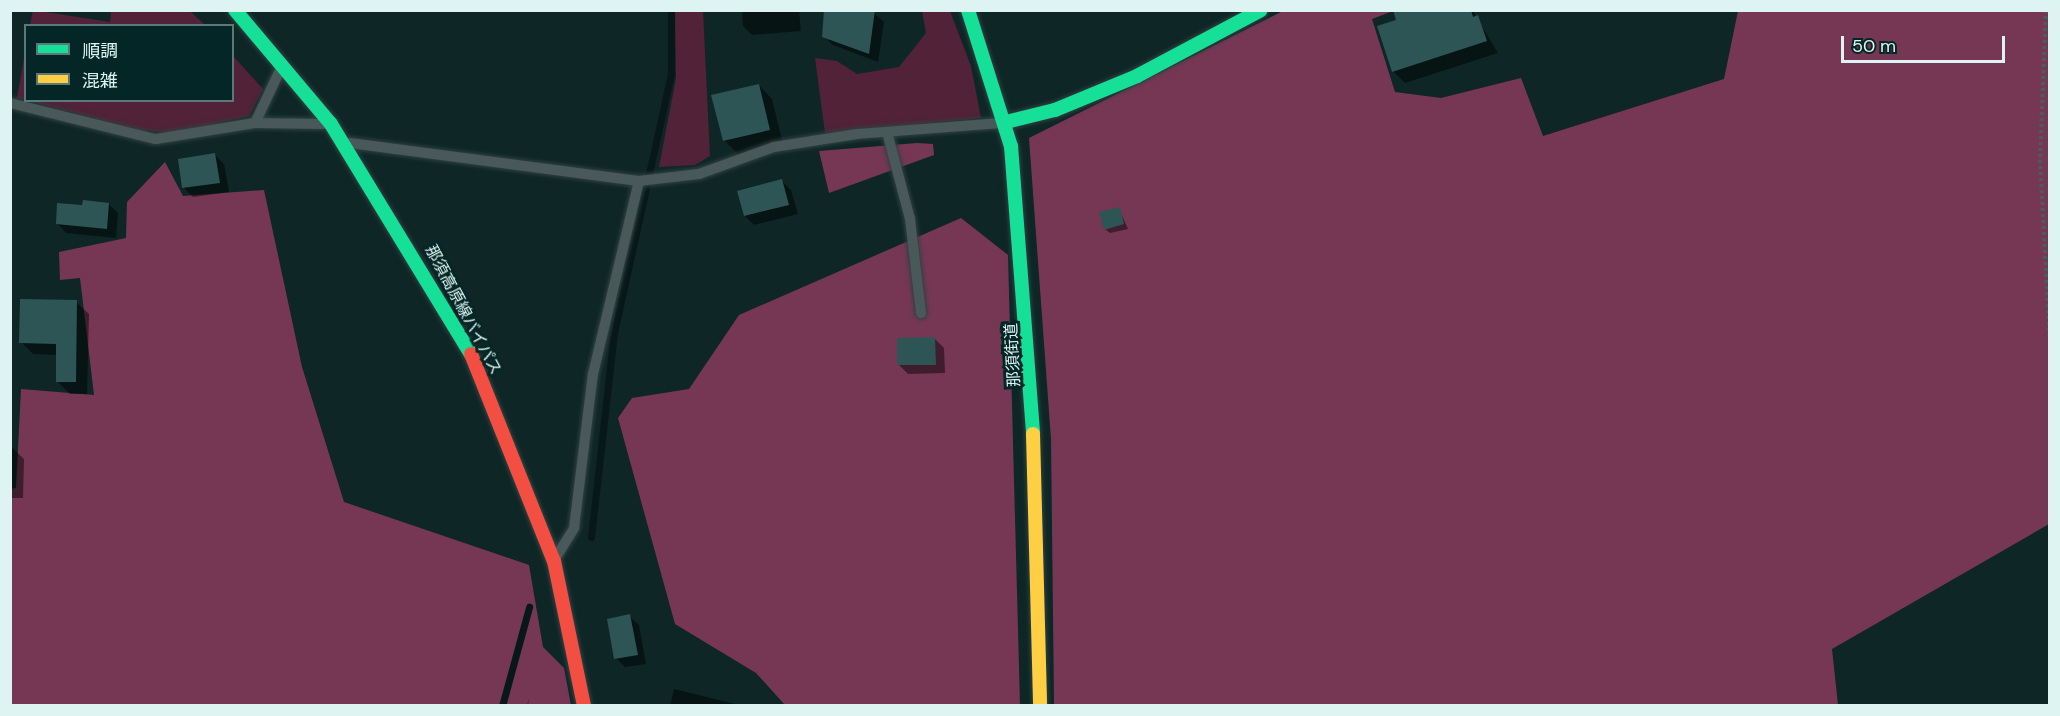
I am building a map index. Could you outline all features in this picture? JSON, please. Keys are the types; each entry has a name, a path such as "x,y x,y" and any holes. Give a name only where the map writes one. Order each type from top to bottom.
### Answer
{"main road":[{"name":"那須高原線バイパス","path":"235,10 284,62 331,124 474,358 554,561 584,705"},
{"name":"那須街道","path":"968,10 1006,122 1032,390 1040,705"},
{"path":"1006,122 1055,110 1137,76 1261,10"}],"lane":[{"path":"255,123 284,62"},
{"path":"10,103 156,139 255,123 331,124"},
{"path":"344,143 639,181 699,174 774,147 887,132 1006,122"},
{"path":"887,132 910,219 921,313"},
{"path":"554,561 574,528 593,375 639,181"}],"path":[{"path":"2046,10 2040,160 2049,342"}],"shaded area":[{"path":"33,10 110,22 111,11 190,11 204,24 30,24"},
{"path":"675,11 703,11 710,156 695,165 659,167 676,78"},
{"path":"922,11 950,11 971,66 981,118 825,133 815,58 837,61 857,74 899,67 926,33"},
{"path":"1283,11 1393,11 1372,19 1395,92 1441,98 1521,78 1543,136 1724,79 1738,11 2049,11 2049,524 1832,649 1838,705 1054,705 1051,439 1029,138"},
{"path":"234,57 263,89 249,116 175,133 139,130 32,102 234,102"},
{"path":"24,58 24,100 17,98"},
{"path":"917,143 933,144 934,155 829,193 819,151"},
{"path":"165,162 183,196 264,190 302,367 344,502 529,565 543,647 564,668 571,705 528,705 529,698 527,706 11,705 10,489 16,488 21,389 94,395 80,278 60,280 59,252 126,238 127,202"},
{"path":"961,218 1008,255 1020,705 785,705 756,673 675,624 618,418 632,398 689,389 739,315"}],"building":[{"path":"824,10 875,10 869,54 822,37"},
{"path":"1393,10 1471,10 1473,17 1478,15 1487,41 1392,72 1377,26 1396,20"},
{"path":"759,84 770,130 723,141 711,95"},
{"path":"215,153 220,183 182,188 178,159"},
{"path":"782,179 789,205 744,216 737,191"},
{"path":"83,200 109,203 107,229 56,224 57,203 82,205"},
{"path":"1120,207 1124,224 1104,230 1099,212"},
{"path":"20,299 77,300 76,382 56,382 56,344 19,343"},
{"path":"935,337 936,365 897,365 897,338"},
{"path":"630,614 638,655 614,659 607,619"}],"waterway":[{"path":"591,537 614,333 671,73 671,10"},
{"path":"502,706 529,607"}],"traffic: fast":[{"path":"235,10 331,124 471,354"},
{"path":"968,10 1011,146 1033,434"},
{"path":"1006,122 1055,110 1137,76 1261,10"}],"traffic: slow":[{"path":"1033,434 1040,706"}],"traffic: jam":[{"path":"471,354 554,561 584,706"}]}
